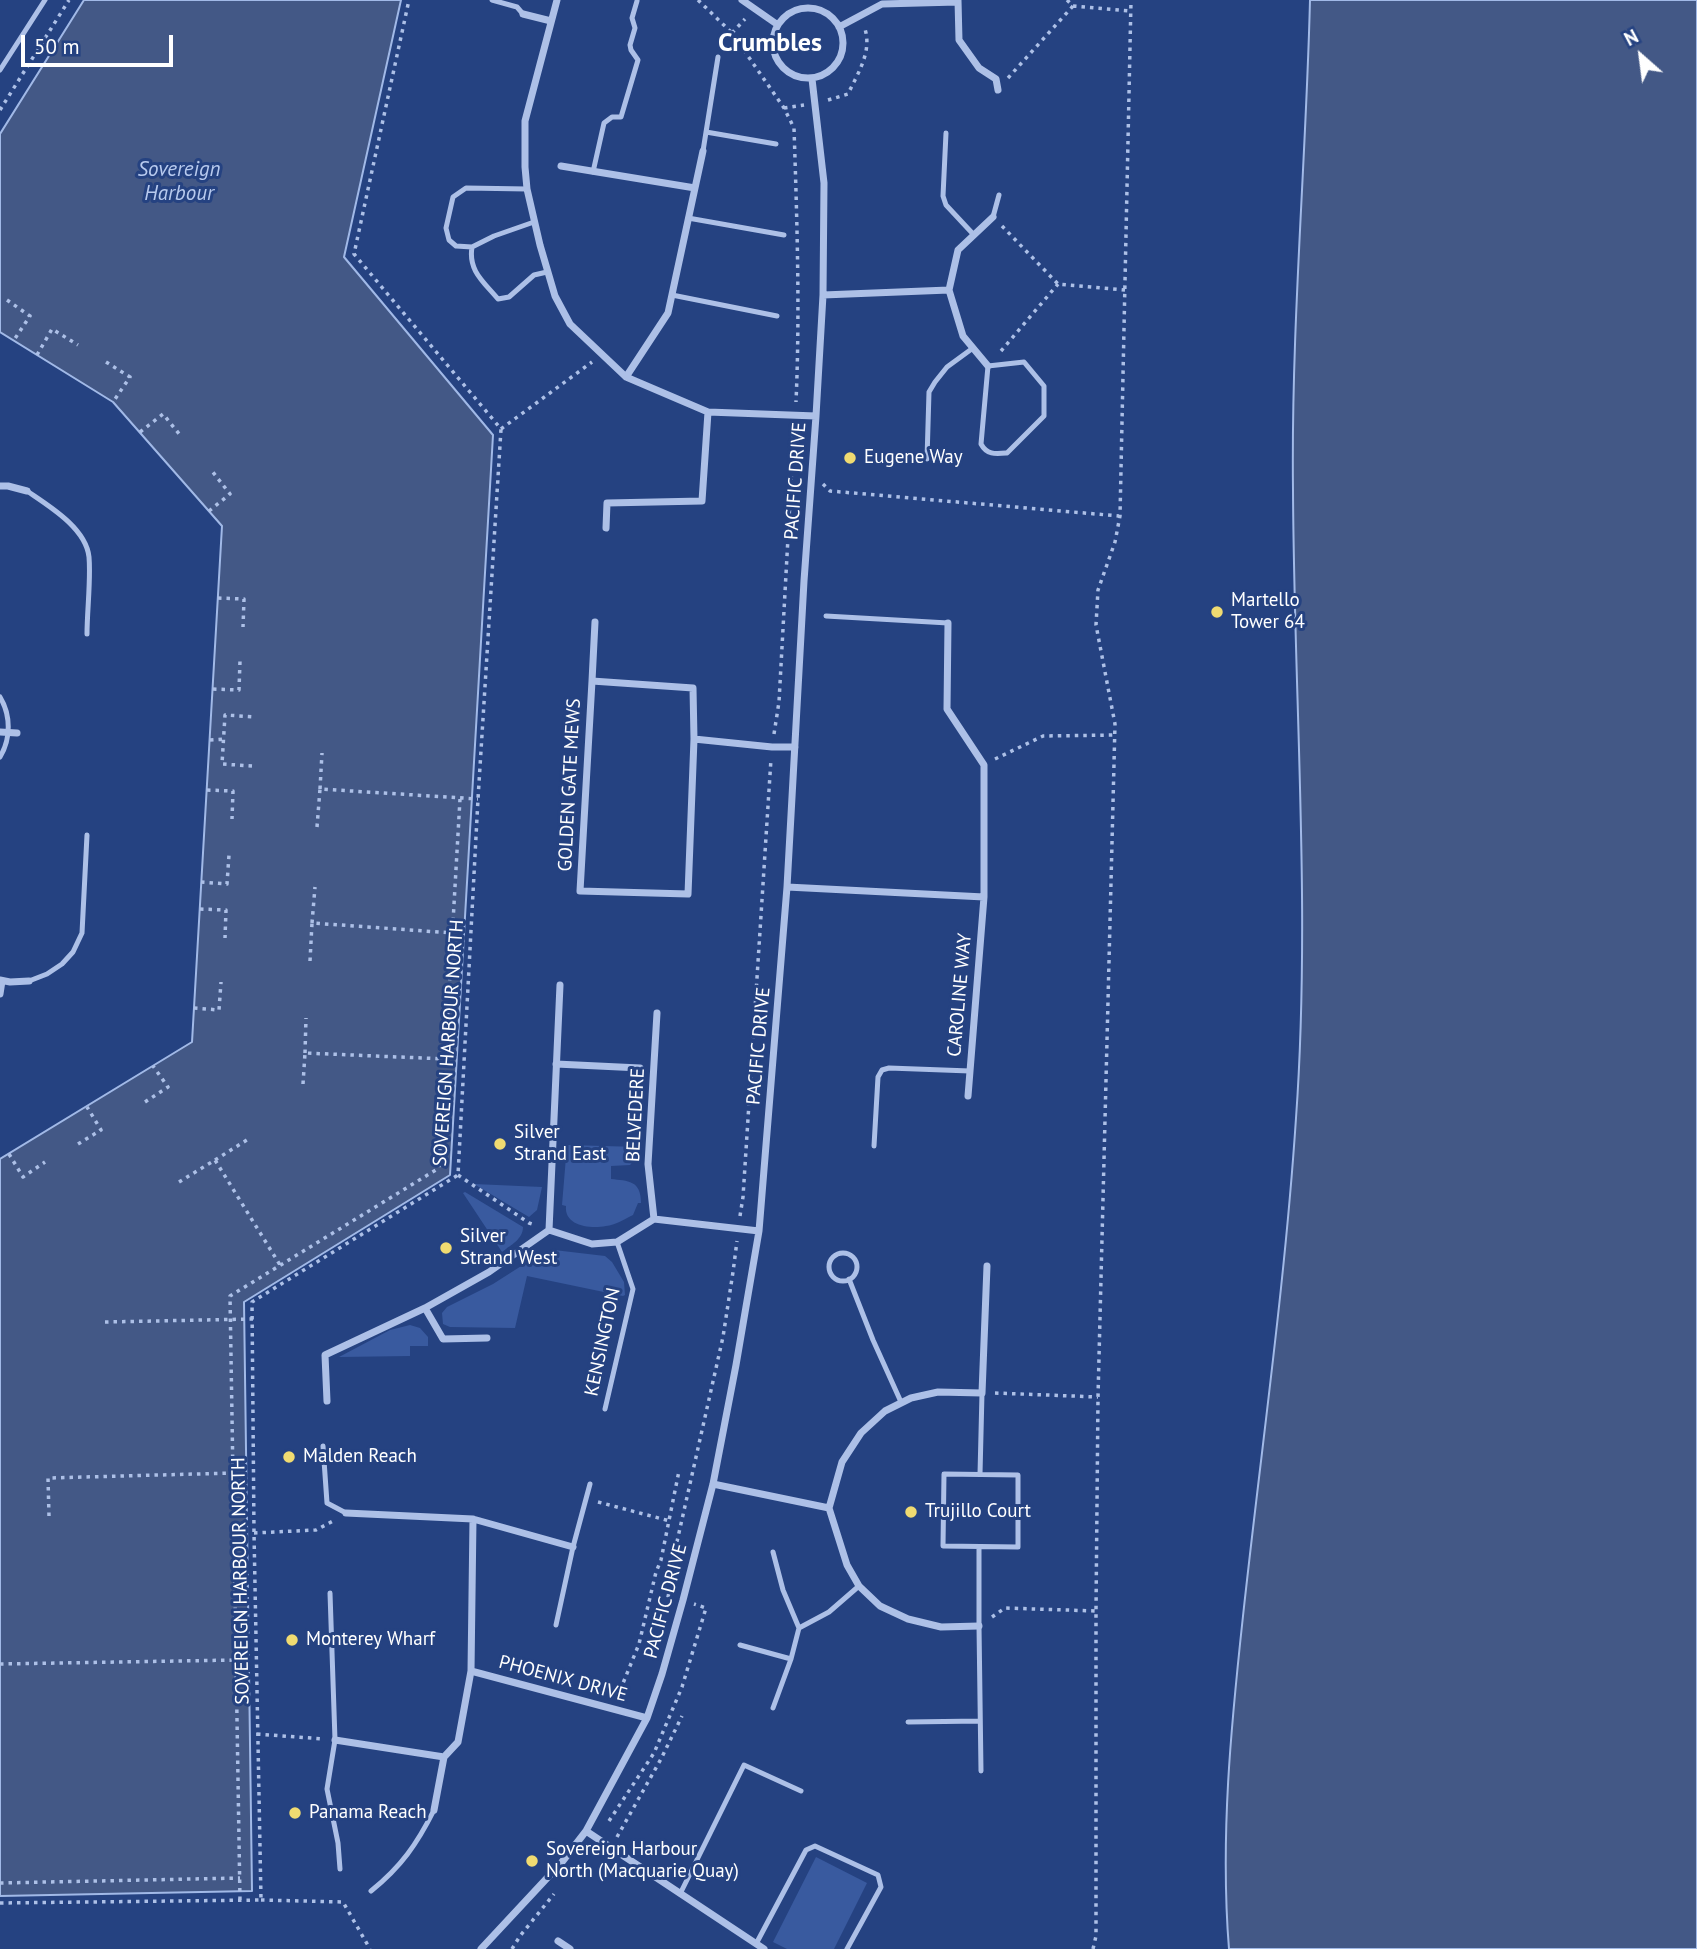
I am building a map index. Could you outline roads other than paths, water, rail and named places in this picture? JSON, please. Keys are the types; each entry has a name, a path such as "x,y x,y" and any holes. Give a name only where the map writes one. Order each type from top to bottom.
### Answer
{"street":[{"path":"557,0 526,121 527,189 547,272 555,296 570,324 626,377 708,412 816,416"},
{"path":"742,0 778,25"},
{"path":"839,27 883,4 958,1 958,40 979,68 996,79 998,90"},
{"path":"809,8 821,10 832,17 843,36 837,64 822,76 812,79 799,78 787,72 778,63 773,50 773,37 778,25 786,16 809,8"},
{"path":"523,14 551,21"},
{"name":"PACIFIC DRIVE","path":"481,1949 562,1863 586,1831 647,1718 683,1600 713,1484 759,1231 787,887 823,295 824,183 812,79"},
{"path":"626,377 668,313 703,151"},
{"path":"561,166 695,188"},
{"path":"988,366 963,337 949,290 958,250 993,217"},
{"path":"823,295 949,290"},
{"path":"606,528 607,503 702,501 708,412"},
{"path":"0,486 27,491"},
{"name":"GOLDEN GATE MEWS","path":"592,681 693,688 694,739 688,894 580,891 594,622"},
{"name":"CAROLINE WAY","path":"948,623 947,709 984,765 984,897 968,1096"},
{"path":"4,732 17,733"},
{"path":"694,739 795,747"},
{"path":"787,887 984,897"},
{"path":"0,994 1,981 29,981"},
{"path":"549,1230 560,985"},
{"name":"BELVEDERE","path":"654,1219 648,1164 657,1013"},
{"path":"556,1063 640,1068"},
{"path":"549,1230 592,1244 617,1242 654,1219 759,1231"},
{"path":"327,1401 325,1355 425,1308 489,1272 549,1230"},
{"path":"978,1626 941,1627 908,1619 880,1606 859,1586 847,1565 829,1508 842,1462 861,1433 885,1412 911,1398 938,1392 982,1393 986,1266"},
{"path":"425,1308 443,1339 487,1338"},
{"path":"713,1484 829,1508"},
{"path":"346,1513 473,1519 573,1547"},
{"name":"PHOENIX DRIVE","path":"434,1810 444,1758 458,1742 471,1671 473,1519"},
{"name":"PHOENIX DRIVE","path":"471,1671 647,1718"},
{"path":"335,1740 444,1758"},
{"path":"586,1831 764,1949"},
{"path":"558,1941 570,1949"}],"lane":[{"path":"0,70 46,0"},
{"path":"492,0 517,7 523,14"},
{"path":"593,172 604,123 612,117 621,117 638,60 630,45 635,28 632,18 637,1"},
{"path":"703,151 718,57"},
{"path":"706,132 776,144"},
{"path":"946,134 943,197 946,205 974,236"},
{"path":"527,189 466,188 453,197 446,228 449,240 456,246 472,247 534,222"},
{"path":"993,217 999,195"},
{"path":"688,218 784,235"},
{"path":"472,247 470,258 475,271 498,299 509,297 534,275 547,272"},
{"path":"672,295 777,316"},
{"path":"927,459 929,392 947,367 973,348"},
{"path":"1024,362 1044,386 1044,416 1007,453 991,454 984,450 981,444 988,366 1024,362"},
{"path":"27,491 68,521 83,541 89,555 86,634"},
{"path":"826,615 948,623"},
{"path":"0,697 8,723 4,732 6,747 0,757"},
{"path":"29,981 62,964 73,952 82,933 87,835"},
{"path":"874,1146 878,1077 882,1070 970,1071"},
{"name":"KENSINGTON","path":"605,1409 634,1289 617,1242"},
{"path":"847,1253 857,1263 856,1272 849,1279 836,1280 830,1273 829,1264 837,1254 847,1253"},
{"path":"849,1279 901,1402"},
{"path":"980,1475 982,1393"},
{"path":"323,1446 327,1503 346,1513"},
{"path":"944,1474 980,1475 1018,1475 1018,1547 943,1546 944,1474"},
{"path":"556,1625 590,1484"},
{"path":"979,1547 981,1771"},
{"path":"773,1708 799,1628 783,1590 774,1552"},
{"path":"799,1628 829,1612 859,1586"},
{"path":"330,1592 335,1740 327,1789 338,1843 340,1869"},
{"path":"740,1645 791,1659"},
{"path":"908,1722 980,1721"},
{"path":"680,1894 744,1765 801,1791"},
{"name":"PHOENIX DRIVE","path":"372,1891 414,1847 434,1810"},
{"path":"756,1944 806,1850 815,1846 878,1875 880,1880 881,1887 847,1949"}],"water":[{"name":"Sovereign Harbour","path":"84,0 401,0 344,257 493,435 450,1175 244,1302 252,1891 0,1896 0,1159 192,1042 222,526 113,402 0,332 0,134"},
{"path":"1310,0 1697,0 1697,1949 1229,1949 1226,1824 1231,1740 1286,1243 1300,1040 1302,883 1293,429"}],"place":[{"name":"Eugene Way","path":"850,458"},
{"name":"Martello Tower 64","path":"1217,612"},
{"name":"Silver Strand East","path":"500,1144"},
{"name":"Silver Strand West","path":"446,1248"},
{"name":"Malden Reach","path":"289,1457"},
{"name":"Trujillo Court","path":"911,1512"},
{"name":"Monterey Wharf","path":"292,1640"},
{"name":"Panama Reach","path":"295,1813"},
{"name":"Sovereign Harbour North (Macquarie Quay)","path":"532,1861"}],"district":[{"name":"Crumbles","path":"770,44"}]}
